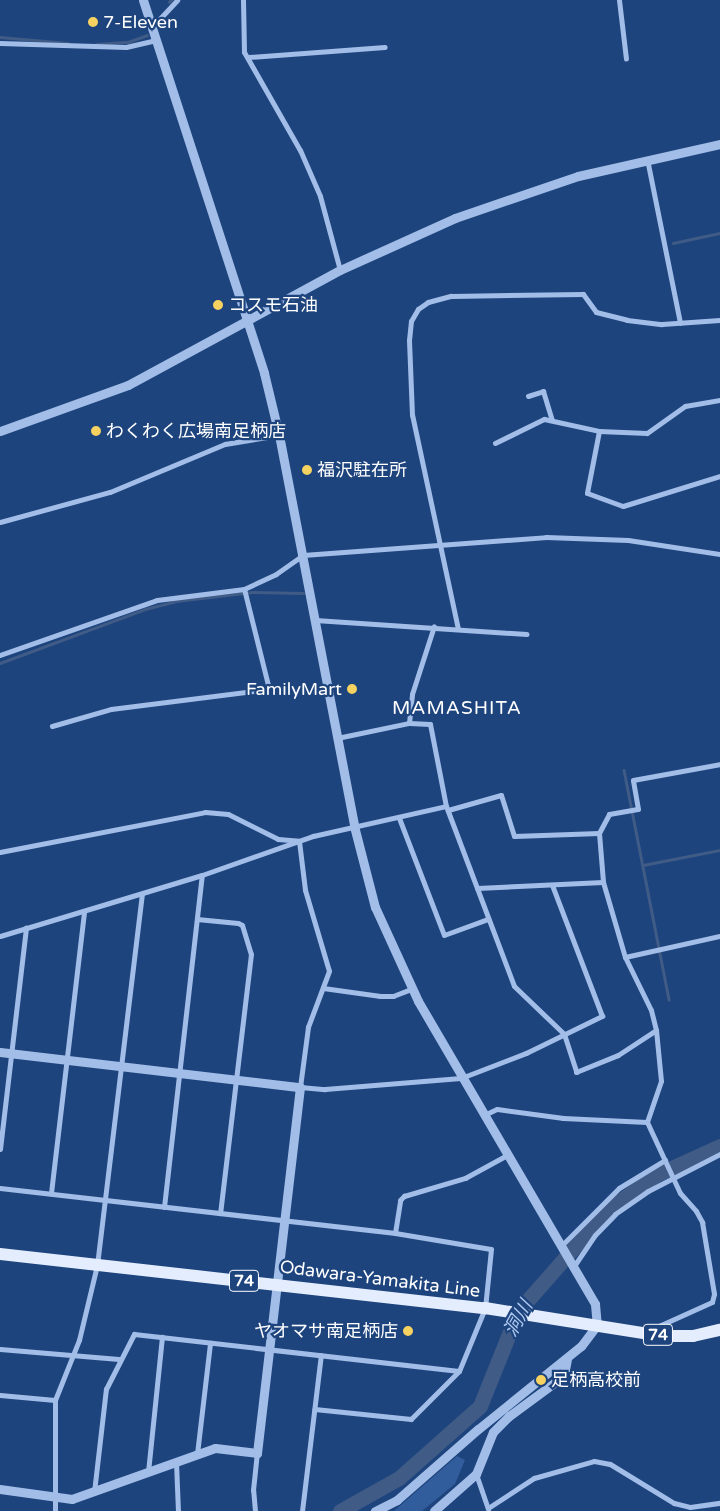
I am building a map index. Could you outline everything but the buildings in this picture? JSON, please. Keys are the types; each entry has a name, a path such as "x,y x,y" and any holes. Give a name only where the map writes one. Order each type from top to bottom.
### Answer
{"main road":[{"name":"Odawara-Yamakita Line","path":"0,1254 486,1309"},
{"name":"74","path":"486,1309 597,1324 661,1336 693,1336 720,1330"}],"street":[{"path":"143,0 248,320 279,435 336,738 354,826 375,907 412,989 461,1078 596,1304 597,1324 589,1338 567,1359 478,1429 397,1500 376,1511"},
{"path":"152,27 177,0"},
{"path":"244,0 244,52 249,57 307,166 320,196 340,270"},
{"path":"619,0 626,59"},
{"path":"0,43 116,47 142,45 156,40"},
{"path":"249,57 385,47"},
{"path":"0,431 128,385 340,270 455,218 578,176 647,158 720,144"},
{"path":"647,158 680,323"},
{"path":"458,629 412,415 409,340 411,322 418,309 428,302 451,296 583,294 596,312 649,324 720,320"},
{"path":"528,396 543,391 552,420"},
{"path":"494,444 536,422 552,420 599,431 647,433 685,406 720,400"},
{"path":"599,431 587,493 623,506 720,476"},
{"path":"0,522 110,492 225,444 279,435"},
{"path":"0,655 157,600 244,589 276,574 303,555 438,543 546,537 595,538 720,554"},
{"path":"52,726 111,709 269,689 244,589"},
{"path":"315,620 434,626 526,634"},
{"path":"409,722 412,694 434,626"},
{"path":"336,738 409,722 430,724 447,808 514,986 564,1034 576,1072 618,1055 656,1030"},
{"path":"661,1336 661,1325 712,1302 714,1294 702,1222 673,1177 647,1122 661,1081 656,1030 651,1010 625,957 602,882 599,833 608,814 638,809 633,780 720,764"},
{"path":"0,936 202,875 299,841 354,826 502,795 514,836 599,833"},
{"path":"0,852 205,812 228,814 278,839 299,841"},
{"path":"399,818 444,935 488,920"},
{"path":"255,1511 253,1490 257,1453 308,1027 329,971 305,890 299,841"},
{"path":"164,1207 202,875"},
{"path":"476,888 602,882"},
{"path":"0,1052 124,1064 237,1080 325,1089 461,1078 602,1016 552,885"},
{"path":"55,1511 55,1400 71,1355 79,1340 97,1265 108,1200 142,894"},
{"path":"51,1193 84,911"},
{"path":"197,919 242,925 251,954 220,1213"},
{"path":"0,1148 13,1053 26,928"},
{"path":"625,957 720,936"},
{"path":"323,988 380,996 393,996 412,989"},
{"path":"484,1115 497,1109 563,1118 647,1122"},
{"path":"573,1266 595,1235 615,1214 673,1177 720,1154"},
{"path":"395,1233 400,1200 404,1196 465,1178 507,1155"},
{"path":"561,1246 619,1188 665,1161"},
{"path":"0,1188 395,1233 491,1249 486,1309 459,1371 411,1419 315,1409"},
{"path":"94,1492 106,1389 119,1359 134,1334 459,1371"},
{"path":"148,1473 162,1337"},
{"path":"197,1454 210,1343"},
{"path":"0,1349 119,1359"},
{"path":"302,1511 321,1355"},
{"path":"434,1511 476,1474 493,1432 508,1416 554,1383 565,1370 567,1359"},
{"path":"0,1395 55,1400"},
{"path":"0,1489 72,1499 215,1448 257,1453"},
{"path":"176,1462 178,1511"},
{"path":"476,1474 488,1509 534,1478 594,1462 610,1464 674,1504 690,1507 720,1503"}],"shaded area":[{"path":"457,1456 465,1460 455,1484 422,1511 394,1511"}],"waterway":[{"path":"96,44 128,42 147,35"},
{"path":"0,37 68,43"},
{"path":"673,243 720,233"},
{"path":"0,663 145,609 176,601 254,592 303,593"},
{"path":"624,770 669,1000"},
{"path":"643,865 720,850"},
{"name":"洞川","path":"340,1511 399,1478 480,1406 513,1324 527,1301 607,1210 656,1175 720,1146"}],"place":[{"name":"7-Eleven","path":"93,22"},
{"name":"コスモ石油","path":"218,305"},
{"name":"わくわく広場南足柄店","path":"96,431"},
{"name":"福沢駐在所","path":"307,470"},
{"name":"FamilyMart","path":"352,689"},
{"name":"ヤオマサ南足柄店","path":"408,1331"},
{"name":"足柄高校前","path":"541,1380"}],"district":[{"name":"MAMASHITA","path":"457,709"}]}
